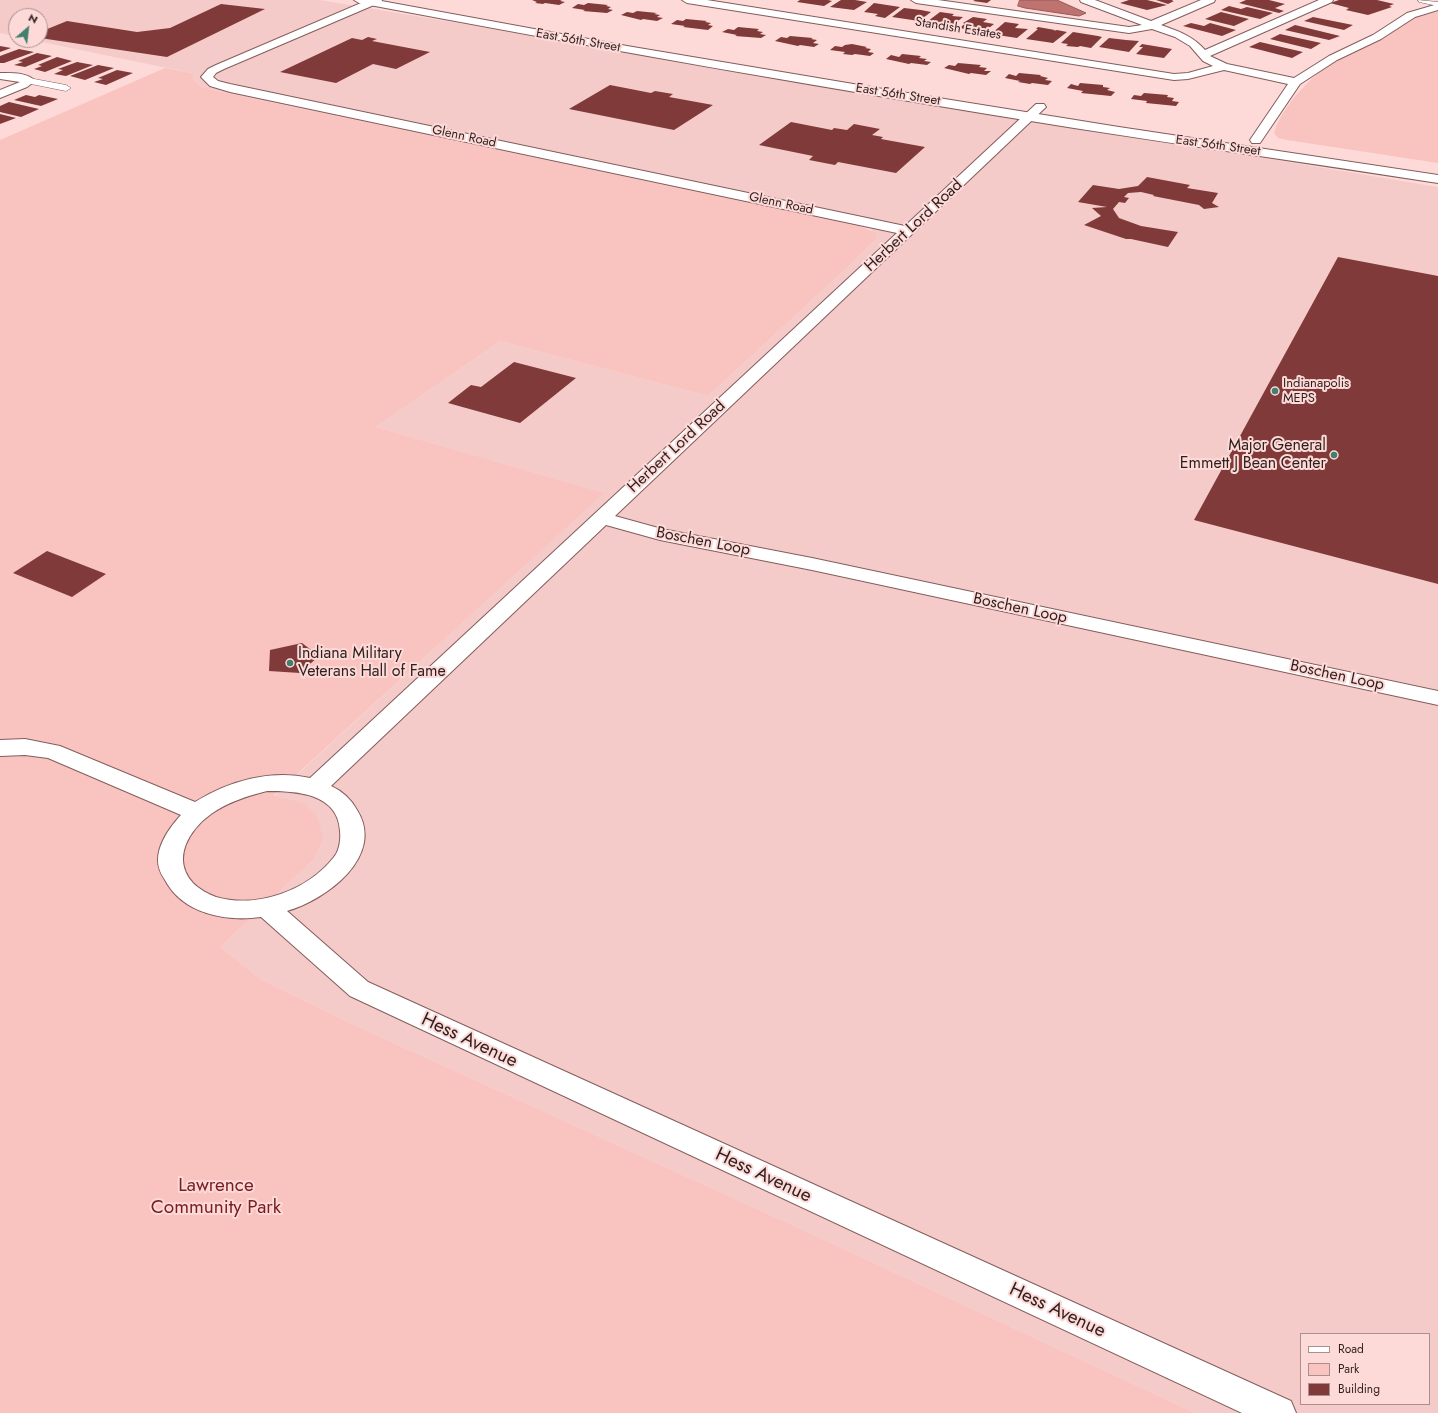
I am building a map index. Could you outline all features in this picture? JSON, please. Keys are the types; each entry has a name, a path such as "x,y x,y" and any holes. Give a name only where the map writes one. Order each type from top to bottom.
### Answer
{"street":[{"name":"East 56th Street","path":"414,0 592,33 850,76"},
{"name":"Standish Estates","path":"688,0 1174,77 1188,76 1226,68"},
{"path":"916,0 1117,30 1136,30 1210,0"},
{"path":"1085,0 1179,35 1194,44 1210,61 1226,68 1228,73 1294,85"},
{"path":"1203,55 1328,0"},
{"name":"East 56th Street","path":"369,1 587,42 1032,109 1438,167"},
{"name":"Glenn Road","path":"369,1 220,67 208,74 208,80 213,84 230,88 908,231"},
{"path":"1256,140 1294,85 1333,58 1377,37 1410,15 1438,7"},
{"path":"0,76 17,77 29,81"},
{"path":"0,94 29,81"},
{"name":"East 56th Street","path":"1032,109 1438,178"},
{"name":"Herbert Lord Road","path":"314,788 908,231 1032,109"},
{"name":"Boschen Loop","path":"602,518 660,534 812,564 1438,698"},
{"path":"0,748 25,747 52,751 197,812"},
{"path":"267,783 292,783 314,788 337,799 350,816 354,837 346,860 327,881 300,897 267,908 239,910 213,906 192,897 177,883 170,866 172,847 181,829 197,812 217,798 241,788 267,783"},
{"name":"Hess Avenue","path":"267,908 359,988 389,1004 1279,1413"}],"lane":[{"path":"1422,0 1438,4"},
{"path":"29,81 66,88"}],"shaded area":[{"path":"0,0 320,0 1438,187 1438,1413 1195,1413 803,1230 352,1024 260,979 220,947 313,860 273,797 603,493 376,427 500,341 708,396 876,239 871,229 859,226 208,89 200,86 193,80 193,76 196,74 48,43 48,8 8,8 8,35 0,33"},
{"path":"1020,0 1057,0 1086,13 1079,16 1025,8 1018,6"}],"green space":[{"path":"1438,10 1438,163 1287,140 1278,138 1274,133 1278,122 1293,99 1302,88 1323,69 1345,55 1368,46 1386,36 1415,16"},
{"name":"Lawrence Community Park","path":"165,68 196,74 193,76 193,80 200,86 208,89 859,226 877,233 876,239 851,264 708,396 500,341 376,427 604,493 273,796 304,803 317,816 323,838 313,860 220,947 260,979 352,1024 803,1230 1195,1413 0,1413 0,140"}],"building":[{"path":"532,0 562,0 560,1 565,2 559,5 535,3 537,2"},
{"path":"800,0 832,1 824,6 797,2"},
{"path":"841,0 867,2 854,10 830,7"},
{"path":"991,0 987,3 973,1"},
{"path":"1129,0 1147,0 1167,5 1147,10 1120,3"},
{"path":"1156,0 1173,0 1172,1 1174,1 1168,4"},
{"path":"1246,0 1269,0 1285,4 1275,8 1284,11 1279,13 1239,3"},
{"path":"1339,0 1377,0 1394,4 1389,6 1392,7 1368,15 1346,10 1349,8 1330,3"},
{"path":"588,3 608,5 606,6 611,7 608,9 613,10 607,13 583,11 585,10 572,8 578,4 584,5"},
{"path":"874,3 900,7 885,18 875,16 878,14 864,12"},
{"path":"221,4 265,9 167,57 48,39 48,29 67,21 137,32 170,28"},
{"path":"1229,6 1241,9 1247,7 1273,13 1260,19 1221,10"},
{"path":"904,8 931,12 919,21 892,17"},
{"path":"637,11 657,13 654,14 660,15 657,17 663,18 657,21 641,20 621,15 627,12 633,13"},
{"path":"940,12 954,14 952,16 963,17 953,25 933,24 936,22 928,21"},
{"path":"1221,12 1249,19 1234,26 1205,19"},
{"path":"973,17 987,19 983,22 994,24 984,32 959,28 965,24 963,23"},
{"path":"1313,17 1353,25 1344,30 1304,21"},
{"path":"686,19 707,21 705,22 711,23 708,25 713,26 708,30 671,24 677,20 683,21"},
{"path":"1005,22 1019,24 1015,28 1028,29 1017,38 991,34"},
{"path":"1191,23 1204,26 1210,23 1236,30 1222,36 1183,26"},
{"path":"1295,25 1340,36 1329,40 1285,30"},
{"path":"738,27 759,29 757,31 763,32 760,34 766,35 761,38 735,36 737,35 722,32 728,29 734,30"},
{"path":"1038,27 1055,30 1053,31 1057,30 1067,32 1053,43 1026,39 1038,29 1036,29"},
{"path":"1073,32 1102,37 1091,48 1066,46 1068,44 1061,43"},
{"path":"1280,34 1321,43 1311,49 1270,39"},
{"path":"790,36 813,38 811,39 817,40 813,43 819,44 814,47 798,46 775,41 781,37 787,38"},
{"path":"368,37 377,39 372,41 430,52 396,69 373,64 336,83 280,72 352,38 362,40"},
{"path":"1109,38 1139,41 1129,52 1099,47"},
{"path":"1260,42 1303,52 1292,58 1249,47"},
{"path":"852,44 867,47 865,48 871,49 868,52 874,53 870,56 852,55 843,54 845,52 830,50 835,46 842,47"},
{"path":"1142,44 1172,49 1164,58 1136,54 1143,47 1139,47"},
{"path":"0,46 11,48 0,52"},
{"path":"19,49 34,52 4,63 0,63 0,56"},
{"path":"37,53 52,56 25,67 14,65 23,62 18,61"},
{"path":"902,54 921,56 919,58 927,59 924,61 931,62 927,65 909,64 886,59 891,55 899,57"},
{"path":"57,57 72,61 45,72 34,69 42,66 38,65"},
{"path":"77,62 93,65 66,76 54,74 63,70 58,69"},
{"path":"958,63 981,65 979,67 987,68 984,71 991,71 986,75 969,74 944,68 949,65 955,66"},
{"path":"98,65 114,68 85,80 70,76"},
{"path":"117,70 133,73 106,85 94,82 103,79 98,78"},
{"path":"1019,73 1041,75 1040,76 1048,78 1045,80 1052,81 1048,85 1030,84 1005,78 1009,74 1016,76"},
{"path":"1080,83 1103,85 1103,87 1110,88 1107,90 1115,92 1111,96 1081,93 1083,91 1067,88 1071,84 1078,86"},
{"path":"610,85 651,93 655,91 673,94 669,97 713,105 674,130 569,109"},
{"path":"1144,93 1168,95 1167,97 1174,98 1172,101 1179,102 1176,106 1146,103 1147,101 1131,99 1134,95 1141,96"},
{"path":"26,95 35,97 39,95 58,99 41,106 14,100"},
{"path":"9,102 39,109 21,117 0,112 0,106"},
{"path":"0,114 16,118 0,124"},
{"path":"791,122 832,130 834,128 847,130 854,124 880,129 872,135 883,137 881,139 925,147 896,173 838,162 835,165 809,160 813,156 759,145"},
{"path":"1147,177 1190,185 1187,188 1218,193 1212,203 1219,207 1204,209 1199,205 1153,196 1154,195 1141,192 1128,193 1124,197 1129,198 1125,203 1119,202 1113,209 1119,218 1141,226 1178,232 1168,247 1126,239 1084,225 1101,216 1092,208 1107,207 1078,202 1093,185 1119,189 1138,186"},
{"name":"Major General Emmett J Bean Center","path":"1338,257 1438,276 1438,584 1194,520"},
{"path":"514,362 576,378 520,423 448,403 471,385 481,387"},
{"path":"47,551 106,574 72,597 13,573"},
{"name":"Indiana Military Veterans Hall of Fame","path":"302,643 319,656 300,673 269,671 270,650"}],"place":[{"name":"Indianapolis MEPS","path":"1275,391"},
{"name":"Major General Emmett J Bean Center","path":"1334,455"},
{"name":"Indiana Military Veterans Hall of Fame","path":"290,663"}]}
